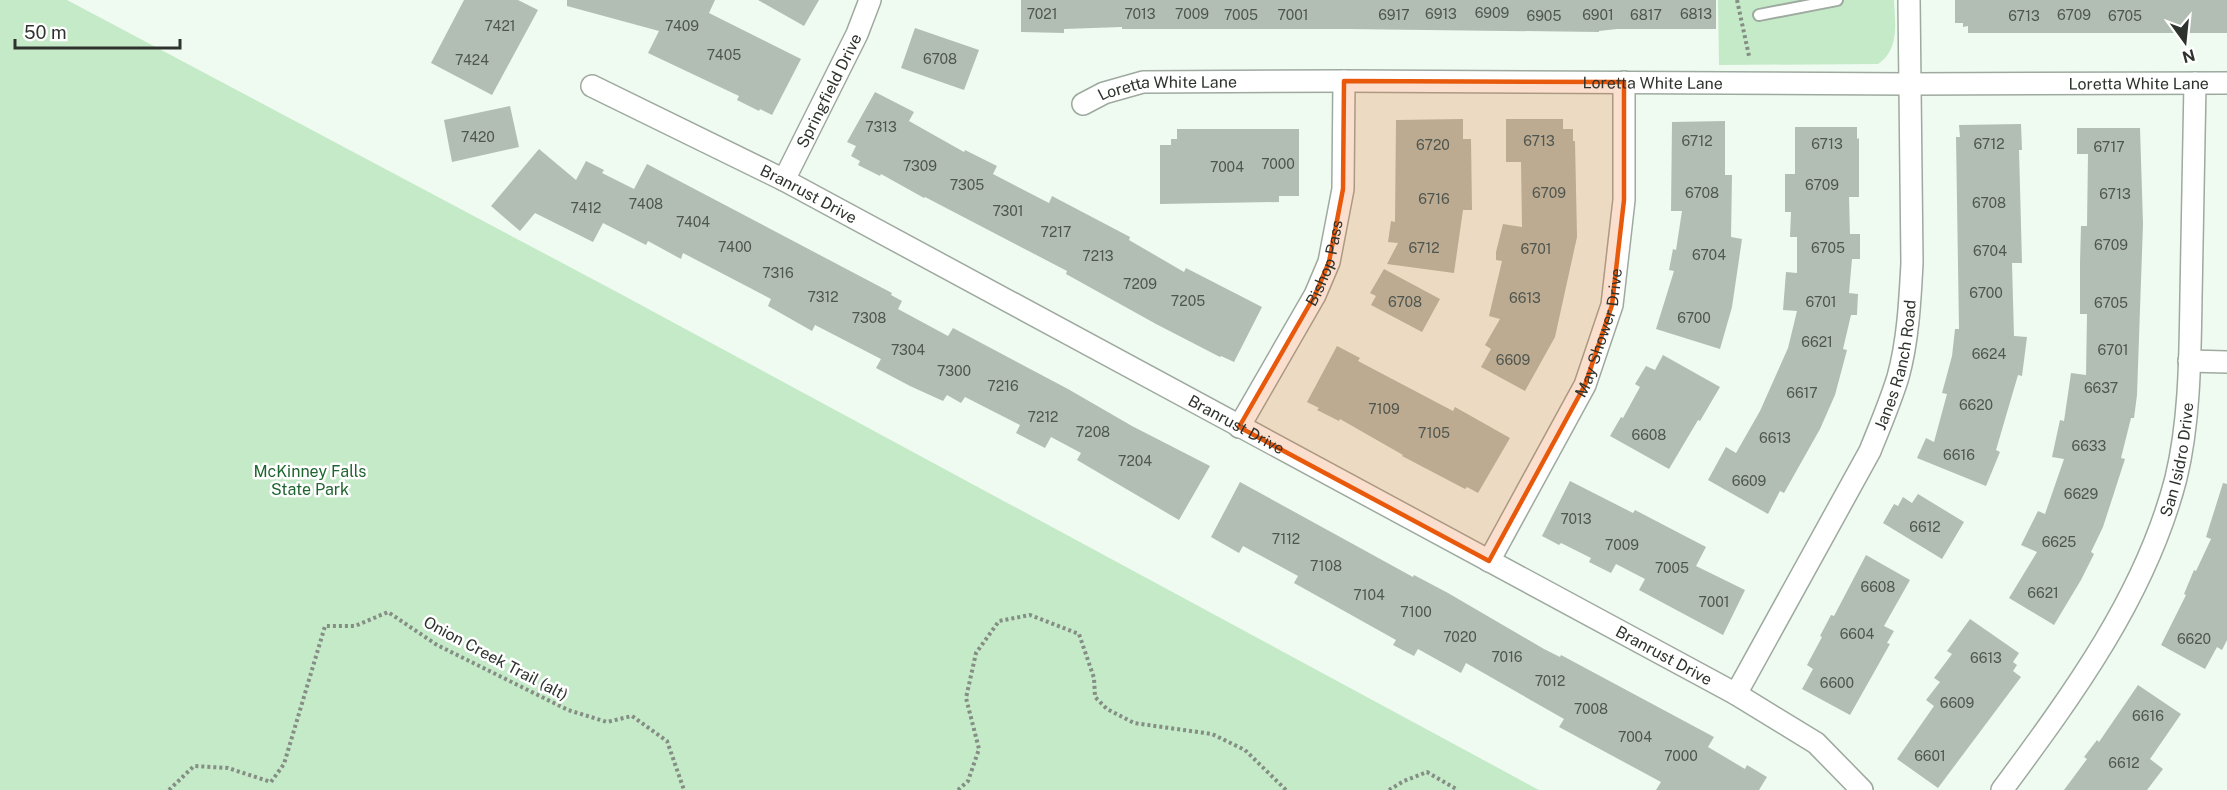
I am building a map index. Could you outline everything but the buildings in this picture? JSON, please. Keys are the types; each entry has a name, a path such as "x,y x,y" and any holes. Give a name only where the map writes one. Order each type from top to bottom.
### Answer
{"street":[{"name":"Springfield Drive","path":"784,180 857,34 870,0"},
{"name":"Janes Ranch Road","path":"1736,694 1869,451 1888,409 1898,375 1909,313 1912,263 1908,0"},
{"name":"Bishop Pass","path":"1239,427 1315,295 1329,262 1343,189 1344,81"},
{"name":"Loretta White Lane","path":"1083,104 1104,93 1143,82 2227,83"},
{"name":"May Shower Drive","path":"1489,561 1585,385 1612,304 1624,200 1624,82"},
{"name":"San Isidro Drive","path":"2002,790 2110,635 2137,584 2158,533 2176,477 2186,418 2195,83"},
{"name":"Branrust Drive","path":"592,86 784,180 1736,694 1816,743 1862,790"},
{"path":"2188,361 2227,362"}],"lane":[{"path":"1760,15 1837,0"}],"path":[{"path":"1737,0 1749,56"},
{"name":"Onion Creek Trail (alt)","path":"169,790 194,766 228,768 271,782 284,764 325,626 355,626 388,612 437,645 568,710 607,722 632,716 667,741 684,790"},
{"path":"958,790 968,781 978,749 966,698 976,652 999,621 1030,615 1079,634 1094,678 1095,697 1107,709 1134,723 1212,734 1245,750 1286,790"},
{"path":"1389,790 1427,772 1458,790"}],"highlighted area":[{"path":"1344,81 1624,82 1624,200 1612,305 1585,385 1489,561 1239,427 1315,295 1329,262 1343,189"}],"green space":[{"name":"McKinney Falls State Park","path":"0,0 67,0 615,291 1539,790 0,790"},
{"path":"1718,0 1894,0 1895,35 1890,51 1878,64 1719,65"}]}
